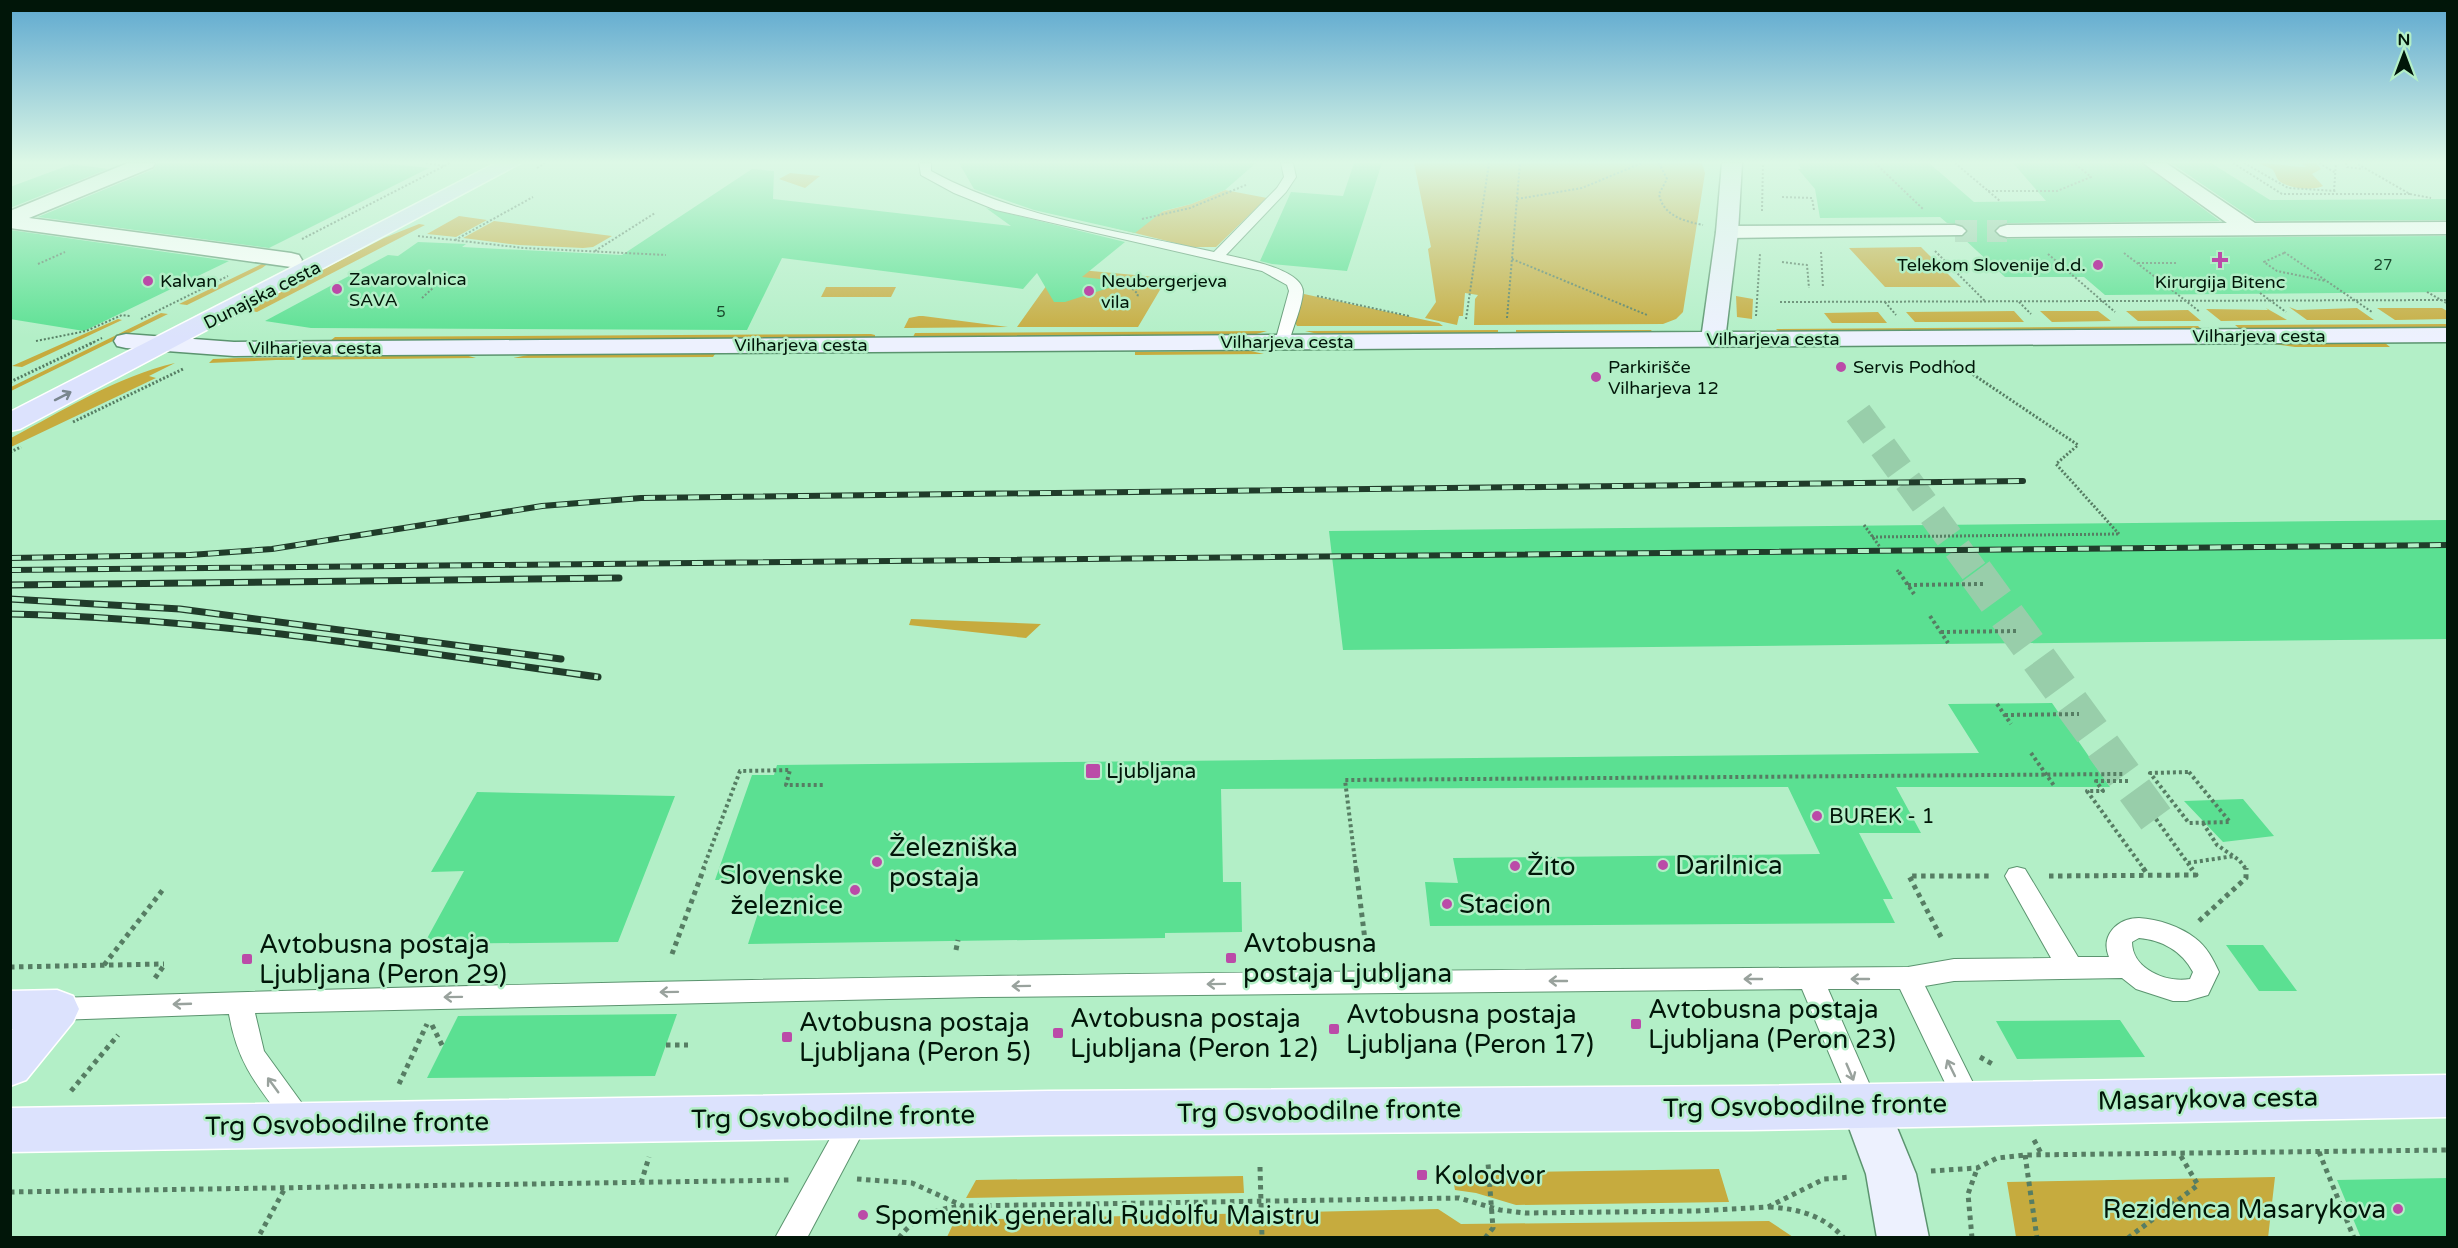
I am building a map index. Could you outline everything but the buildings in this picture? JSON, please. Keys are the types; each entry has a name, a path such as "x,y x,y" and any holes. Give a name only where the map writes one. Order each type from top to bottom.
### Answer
{"main road":[{"name":"Dunajska cesta","path":"10,397 120,334 360,221"},
{"name":"Dunajska cesta","path":"10,423 402,221"},
{"path":"1713,340 1728,221"},
{"name":"Vilharjeva cesta","path":"120,334 164,345 234,349 2448,334"},
{"path":"10,1010 57,1009"},
{"path":"10,1066 57,1009"},
{"name":"Masarykova cesta","path":"1969,1103 2448,1096"},
{"name":"Trg Osvobodilne fronte","path":"10,1130 303,1124 1969,1103"},
{"path":"1865,1106 1892,1174 1903,1238"}],"street":[{"path":"21,221 293,252"},
{"path":"2238,221 2250,229"},
{"path":"2007,231 2448,228"},
{"path":"1727,232 1955,231"}],"lane":[{"path":"1062,221 1223,259 1258,272 1281,276 1293,283 1296,291 1282,342"},
{"path":"1223,259 1255,221"},
{"path":"2017,876 2071,969"},
{"path":"2136,928 2150,928 2190,948 2206,972 2199,987 2191,991 2166,989 2145,980 2128,967 2117,946 2119,937 2126,931 2136,928"},
{"path":"57,1009 240,1002 728,990 1908,978 1954,970 2128,967"},
{"name":"Trg Osvobodilne fronte","path":"1908,978 1969,1103"},
{"path":"1811,979 1865,1106"},
{"path":"240,1002 248,1043 254,1059 303,1124"},
{"path":"790,1238 857,1117"}],"path":[{"name":"Dunajska cesta","path":"293,252 348,221"},
{"path":"454,240 488,221"},
{"path":"594,251 642,221"},
{"path":"1098,228 1129,221"},
{"path":"1466,320 1481,221"},
{"path":"1507,324 1515,221"},
{"path":"1691,221 1703,225"},
{"path":"1818,232 1823,288"},
{"path":"411,236 666,255"},
{"path":"1931,248 1986,301"},
{"path":"2278,248 2368,309"},
{"path":"2122,251 2168,287"},
{"path":"2046,252 2122,318"},
{"path":"2260,263 2265,263 2285,253"},
{"path":"1512,259 1654,318"},
{"path":"1782,262 1807,265 1809,288"},
{"path":"2138,263 2176,263"},
{"path":"2265,263 2277,271 2328,282"},
{"path":"2270,266 2276,266"},
{"name":"Dunajska cesta","path":"10,382 120,334 234,273"},
{"path":"1107,278 1135,290 1138,294 1137,298"},
{"path":"422,298 434,286"},
{"path":"2172,290 2206,317"},
{"path":"1296,291 1418,318"},
{"path":"2427,292 2448,302"},
{"path":"2260,293 2283,309"},
{"path":"1780,302 2441,300"},
{"path":"36,341 86,331 122,315"},
{"path":"1872,537 2119,534 2056,464 2079,445 1952,360"},
{"path":"63,427 174,374"},
{"path":"10,452 32,442"},
{"path":"1864,525 1880,547"},
{"path":"1897,570 1914,594"},
{"path":"1908,585 1983,584"},
{"path":"1930,616 1948,643"},
{"path":"1941,632 2018,631"},
{"path":"1997,704 2011,724"},
{"path":"2005,715 2079,714"},
{"path":"2031,753 2055,787"},
{"path":"672,954 740,771 790,770 786,785 823,785"},
{"path":"2189,772 2230,822 2203,823 2189,823 2150,773 2189,772"},
{"path":"1370,982 1345,780 2123,774"},
{"path":"2128,781 2096,781 2103,791 2087,791 2148,875"},
{"path":"1941,937 1909,876 2196,875 2156,819"},
{"path":"2178,940 2246,878 2244,865 2220,846 2203,823"},
{"path":"2188,864 2235,856"},
{"path":"104,966 165,887"},
{"path":"956,950 958,940"},
{"path":"10,967 165,964"},
{"path":"410,1084 398,1084 429,1019 443,1047"},
{"path":"78,1084 116,1037"},
{"path":"666,1045 688,1045"},
{"path":"1972,1238 1968,1195 1970,1182 1977,1168 1997,1158 2025,1155 2178,1152 2448,1150"},
{"path":"641,1183 651,1152"},
{"path":"2128,1238 2198,1185 2178,1152"},
{"path":"2319,1152 2354,1238"},
{"path":"2025,1155 2037,1238"},
{"path":"1485,1238 1493,1228 1488,1163"},
{"path":"1260,1167 1262,1238"},
{"path":"10,1192 824,1179 905,1180 919,1183 963,1206"},
{"path":"1768,1207 1824,1179"},
{"path":"260,1234 284,1189"},
{"path":"899,1238 919,1216 933,1210 963,1206 1459,1198 1491,1207 1525,1212 1696,1211 1768,1207 1808,1211 1823,1218 1844,1238"}],"shaded area":[{"path":"450,221 485,221 456,237 427,234"},
{"path":"494,221 612,236 593,247 583,248 519,245 463,238"},
{"path":"1125,221 1243,221 1216,247 1191,247 1107,226"},
{"path":"1426,221 1697,221 1683,312 1676,319 1663,324 1474,325 1475,299 1478,295 1465,293 1463,316 1459,316 1457,325 1425,318 1436,302 1428,249 1431,247"},
{"path":"419,224 425,225 257,312 245,310 384,238"},
{"path":"1921,247 1961,287 1885,287 1849,248"},
{"path":"268,261 269,263 262,268 187,305 179,304"},
{"path":"1059,268 1167,278 1138,327 1017,327"},
{"path":"826,287 896,287 891,297 821,297"},
{"path":"1304,294 1439,323 1443,326 1297,326 1294,321"},
{"path":"1736,296 1753,299 1752,319 1737,317"},
{"path":"2289,307 2297,310 2357,308 2374,320 2307,320"},
{"path":"2266,308 2287,320 2221,321 2206,309 2268,310"},
{"path":"2377,308 2442,308 2447,311 2447,319 2395,320"},
{"path":"2188,310 2201,321 2138,321 2126,311"},
{"path":"2014,311 2024,322 1915,322 1906,312"},
{"path":"2040,311 2098,311 2111,321 2052,322"},
{"path":"1878,312 1887,323 1832,323 1824,313"},
{"path":"161,313 168,314 11,391 11,387"},
{"path":"919,316 1008,327 904,328 909,318"},
{"path":"118,319 122,320 22,367 12,366"},
{"path":"2447,324 2447,327 2240,329 2235,325"},
{"path":"2198,326 2201,329 1778,331 1776,329"},
{"path":"1498,330 1498,333 1318,334 1305,331"},
{"path":"1516,330 1651,330 1653,333 1516,333"},
{"path":"1267,331 1253,335 913,337 915,333"},
{"path":"871,334 875,337 330,341 335,337"},
{"path":"2385,343 2390,347 2295,347 2273,344"},
{"path":"1251,351 1264,354 1135,355 1135,352"},
{"path":"715,354 713,357 513,358 528,355"},
{"path":"465,355 476,358 209,363 213,359 239,358"},
{"path":"175,363 149,376 156,378 11,447 11,438 91,395 153,369"},
{"path":"911,619 1041,624 1026,638 909,625"},
{"path":"1719,1169 1729,1202 1516,1205 1476,1193 1455,1190 1452,1173"},
{"path":"1243,1176 1244,1193 966,1198 976,1180"},
{"path":"2275,1177 2268,1238 2016,1237 2007,1182"},
{"path":"1438,1209 1461,1224 1769,1221 1793,1237 947,1237 955,1220"}],"tunnel":[{"path":"1955,231 2007,231"},
{"path":"1858,413 1976,574"},
{"path":"1975,572 2156,819"}],"railway":[{"path":"10,558 190,555 272,549 542,506 641,498 2023,481"},
{"path":"10,570 2448,545"},
{"path":"10,585 619,578"},
{"path":"10,599 180,609 561,659"},
{"path":"10,614 158,622 231,629 378,646 598,677"}],"place":[{"name":"Kirurgija Bitenc","path":"2220,260"},
{"name":"Telekom Slovenije d.d.","path":"2098,265"},
{"name":"Kalvan","path":"148,281"},
{"name":"Zavarovalnica SAVA","path":"337,289"},
{"name":"Neubergerjeva vila","path":"1089,291"},
{"name":"Servis Podhod","path":"1841,367"},
{"name":"Parkirišče Vilharjeva 12","path":"1596,377"},
{"name":"Ljubljana","path":"1093,771"},
{"name":"BUREK - 1","path":"1817,816"},
{"name":"Železniška postaja","path":"877,862"},
{"name":"Darilnica","path":"1663,865"},
{"name":"Žito","path":"1515,866"},
{"name":"Slovenske železnice","path":"855,890"},
{"name":"Stacion","path":"1447,904"},
{"name":"Avtobusna postaja Ljubljana","path":"1231,958"},
{"name":"Avtobusna postaja Ljubljana (Peron 29)","path":"247,959"},
{"name":"Avtobusna postaja Ljubljana (Peron 23)","path":"1636,1024"},
{"name":"Avtobusna postaja Ljubljana (Peron 17)","path":"1334,1029"},
{"name":"Avtobusna postaja Ljubljana (Peron 12)","path":"1058,1033"},
{"name":"Avtobusna postaja Ljubljana (Peron 5)","path":"787,1037"},
{"name":"Kolodvor","path":"1422,1175"},
{"name":"Rezidenca Masarykova","path":"2398,1209"},
{"name":"Spomenik generalu Rudolfu Maistru","path":"863,1215"}]}
